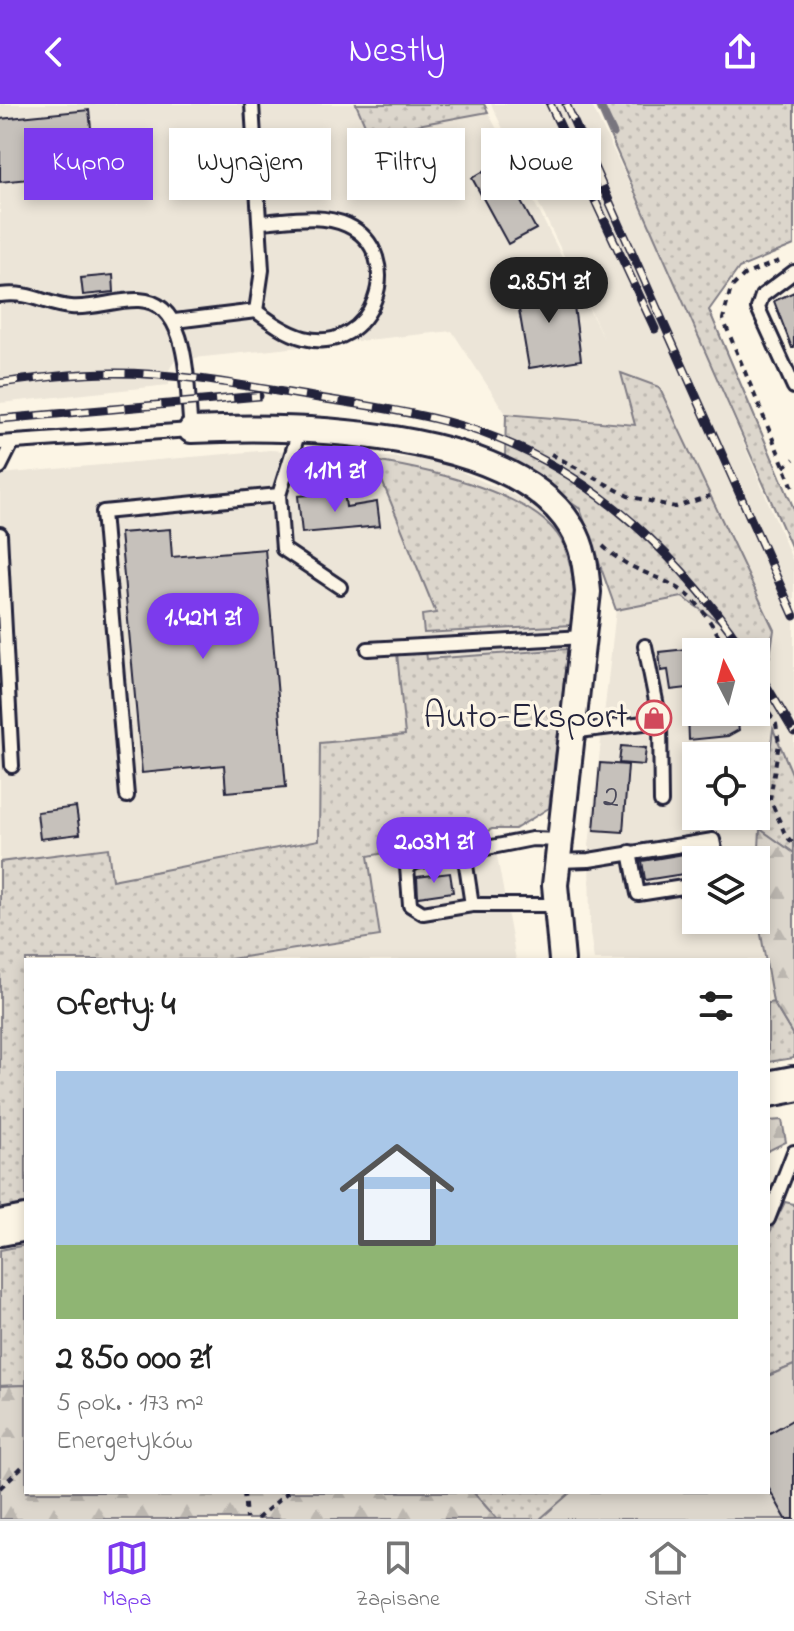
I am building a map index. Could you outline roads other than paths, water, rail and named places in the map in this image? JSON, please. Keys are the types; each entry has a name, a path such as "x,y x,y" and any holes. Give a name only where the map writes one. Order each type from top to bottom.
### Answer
{"main road":[{"path":"0,1228 24,1223"}],"street":[{"path":"191,430 300,428 410,443 458,455 512,475 547,497 574,532 586,572 584,637 558,850 556,905 562,958"}],"lane":[{"path":"252,104 261,222 262,291 256,311"},
{"path":"175,321 256,311 286,332 306,339 334,339 354,332 367,320 374,306 379,281 376,256 366,238 345,224 318,219 261,222"},
{"path":"794,272 762,296 758,308 788,356 794,387"},
{"path":"0,295 23,292 69,307 138,300 167,311 175,321 183,359 191,430 6,443 0,467"},
{"path":"300,428 279,495 283,549 340,587"},
{"path":"127,796 103,512 279,495"},
{"path":"0,534 12,766"},
{"path":"368,649 584,637"},
{"path":"645,646 660,721 661,802"},
{"path":"571,732 660,721"},
{"path":"556,905 472,905 415,911 410,905 405,874 407,867 416,862 532,839 558,850 630,852 713,840 714,846"},
{"path":"464,852 472,905"},
{"path":"630,852 638,894 682,887"},
{"path":"770,1214 794,1152"},
{"path":"787,1172 794,1184"}],"waterway":[{"path":"600,104 614,134"}],"railway":[{"path":"550,104 655,329"},
{"path":"566,104 794,616"},
{"path":"0,383 100,373 185,377 409,413 491,436 577,480 616,508 685,575 735,638"},
{"path":"0,419 259,396"},
{"path":"770,692 794,732"}],"place":[{"name":"Auto-Eksport","path":"654,718"}]}
